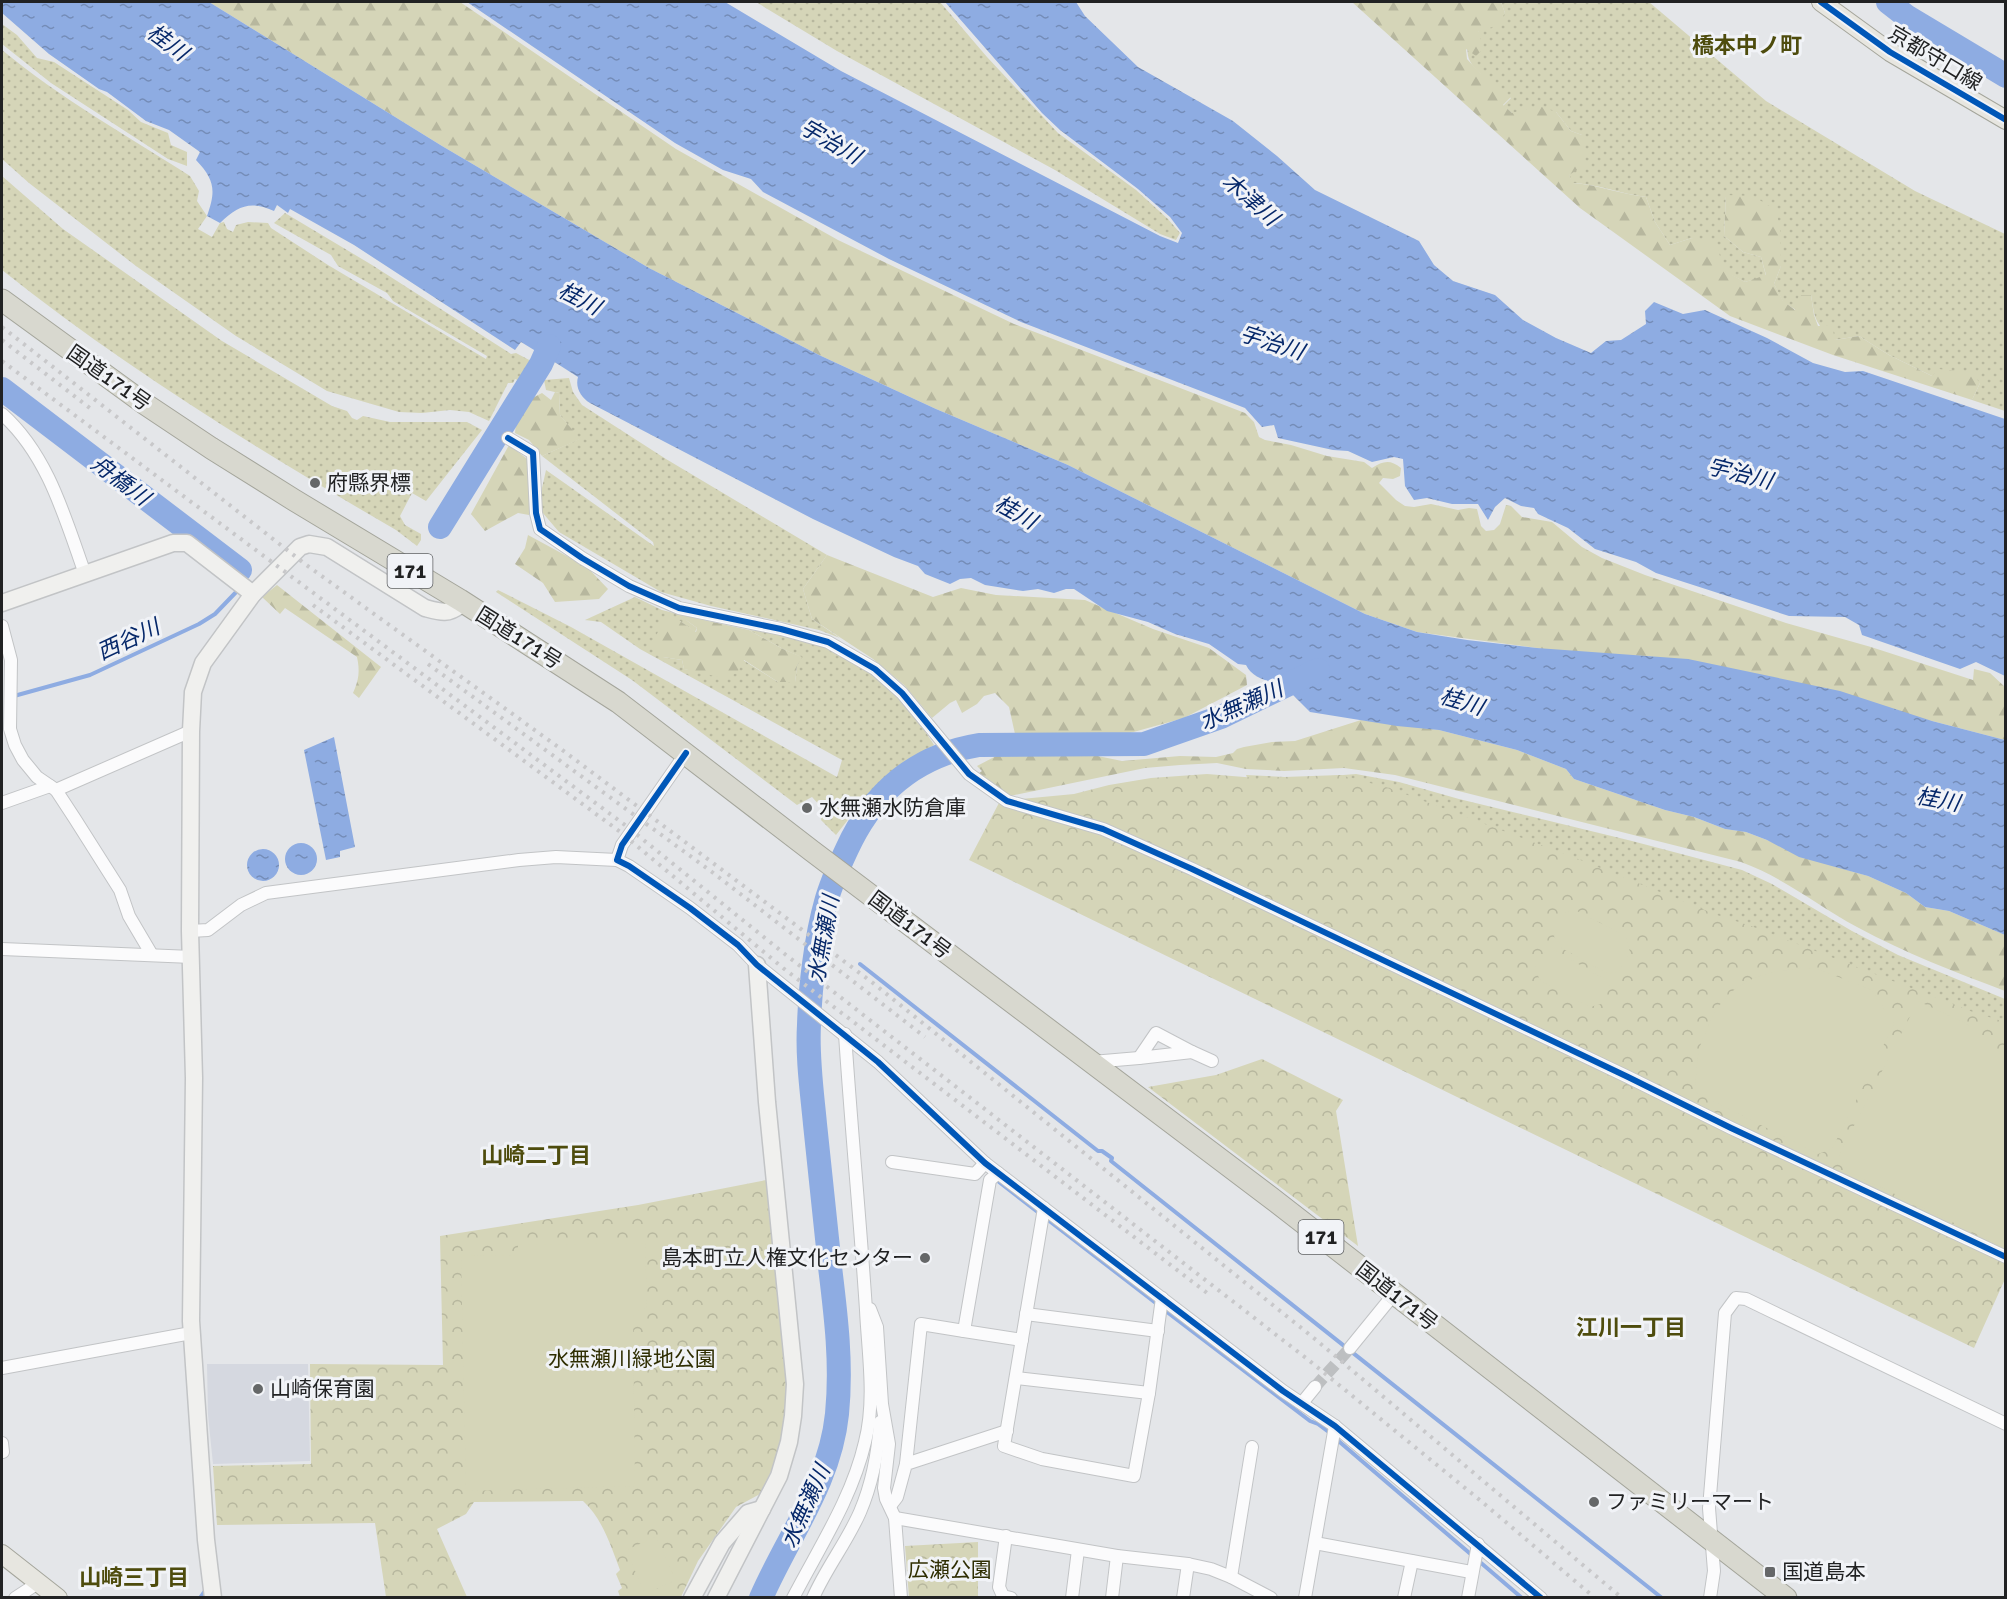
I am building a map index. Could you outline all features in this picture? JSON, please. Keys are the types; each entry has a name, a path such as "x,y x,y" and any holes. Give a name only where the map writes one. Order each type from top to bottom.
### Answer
{"highway":[{"name":"国道171号","path":"2,300 144,404 303,506 460,600 618,702 1270,1197 1786,1598"}],"main road":[{"name":"京都守口線","path":"1821,2 1890,52 2006,120"},
{"path":"2,1554 58,1598"}],"street":[{"path":"2,414 18,429 55,491 85,574"},
{"path":"508,438 533,453 536,513 540,529 628,586 679,608 781,629 828,642 875,669 902,693 969,774 1007,801 1103,829 1192,869 1731,1128 2006,1257"},
{"path":"2,603 180,542 187,543 251,592"},
{"path":"213,1598 206,1540 191,1333 194,1078 190,931 190,731 194,692 203,663 251,592 300,547 309,544 327,547 425,608 444,613 460,605 460,600"},
{"path":"2,626 11,660 10,729 15,745 23,760 37,777 53,788 120,890 129,916 152,955"},
{"path":"2,803 53,788 190,731"},
{"path":"617,860 622,845 686,753"},
{"path":"190,931 208,930 241,905 266,893 519,860 556,857 617,860 690,908 738,945 757,964 878,1062 1043,1214 1162,1304 1302,1403 1475,1558 1541,1598"},
{"path":"2,949 192,957"},
{"path":"716,1598 778,1476 789,1442 795,1384 767,1102 757,964"},
{"path":"1139,1058 1156,1033 1212,1061"},
{"path":"793,1598 848,1496 866,1439 870,1410 865,1296 844,1034"},
{"path":"1092,1062 1192,1052"},
{"path":"892,1162 975,1174 985,1163"},
{"path":"964,1331 990,1180 998,1173"},
{"path":"1043,1214 1004,1446 1042,1459 1134,1476 1162,1304"},
{"path":"1350,1348 1394,1294"},
{"path":"865,1296 877,1328 882,1404 889,1444 884,1488 886,1499 893,1512 1078,1550 1211,1569 1231,1577 1254,1593 1270,1598"},
{"path":"1710,1598 1714,1571 1713,1541 1708,1508 1725,1313 1736,1298 1746,1299 2006,1424"},
{"path":"1026,1314 1158,1330"},
{"path":"901,1598 893,1512 906,1464 921,1324 1022,1340"},
{"path":"2,1368 191,1333"},
{"path":"1016,1378 1149,1393"},
{"path":"1302,1403 1315,1387"},
{"path":"813,1598 860,1512 878,1447 882,1404"},
{"path":"906,1464 1007,1431"},
{"path":"1305,1598 1335,1434"},
{"path":"1231,1577 1252,1447"},
{"path":"692,1598 722,1542 748,1513 762,1509"},
{"path":"1006,1536 999,1587 1006,1597"},
{"path":"1315,1543 1412,1561 1475,1558"},
{"path":"1072,1598 1078,1550"},
{"path":"1112,1598 1117,1556"},
{"path":"1468,1598 1475,1558"},
{"path":"1404,1598 1412,1561"},
{"path":"1183,1598 1188,1564"},
{"path":"15,1598 38,1582"}],"shaded area":[{"name":"山崎保育園","path":"207,1364 308,1364 310,1461 213,1464 208,1415"}],"green space":[{"path":"209,2 460,2 676,149 838,240 1014,324 1245,413 1254,422 1259,437 1265,440 1327,456 1364,462 1372,468 1386,462 1397,465 1401,468 1400,476 1393,479 1383,478 1379,483 1405,506 1431,504 1458,510 1477,509 1481,526 1486,531 1494,530 1500,524 1506,505 1511,506 1522,517 1552,522 1582,547 1602,558 1645,575 1786,623 1871,647 1973,680 1974,669 1990,673 2005,687 2005,740 1932,721 1537,648 1417,632 1365,614 1068,465 936,409 819,355 649,268 442,146"},
{"path":"756,2 940,2 987,57 1058,133 1136,190 1180,233 1176,240 1160,234 1055,170 837,51"},
{"path":"1352,2 1501,2 1505,13 1498,25 1478,32 1484,48 1476,56 1466,49 1467,59 1479,72 1511,97 1503,105 1512,113 1539,106 1556,112 1571,131 1582,135 1585,165 1569,175 1573,183 1646,197 1655,222 1670,245 1692,238 1715,241 1725,271 1745,282 1766,275 1761,257 1743,252 1724,236 1726,195 1753,196 1776,210 1780,229 1781,266 1774,284 1783,301 1795,310 1799,295 1811,295 1818,326 1832,325 1835,340 1859,336 1889,355 1932,376 1939,369 1972,373 1980,383 1972,400 1833,355 1730,316 1580,208"},
{"path":"1501,2 1649,2 1766,101 1915,191 2005,234 2005,411 1972,400 1980,383 1932,376 1889,355 1859,336 1835,340 1817,321 1811,295 1796,310 1783,302 1774,284 1781,266 1726,196 1724,236 1743,252 1761,257 1766,276 1745,282 1725,272 1692,238 1670,245 1655,222 1646,197 1572,183 1569,175 1582,135 1571,131 1556,112 1512,113 1503,106 1511,98 1475,69 1470,61 1468,52 1470,42 1481,29 1505,13"},
{"path":"2,24 17,35 37,58 54,62 128,110 141,122 168,133 171,145 187,152 187,166 168,159 51,83 2,44"},
{"path":"2,50 70,100 190,176 199,191 197,201 207,216 198,229 212,237 220,223 224,222 227,229 233,232 236,225 248,222 268,223 271,228 328,265 486,359 487,356 393,301 387,293 338,266 331,255 274,223 285,213 372,265 511,354 516,353 533,362 527,372 520,381 515,379 513,383 508,383 489,421 469,412 450,410 422,413 399,412 327,391 236,336 136,266 29,183 2,159"},
{"path":"2,176 63,229 222,341 332,406 347,411 352,418 357,420 363,416 390,422 467,422 482,430 426,501 412,493 400,516 405,525 421,534 421,540 417,546 396,530 294,470 145,375 2,270"},
{"path":"569,378 573,392 582,405 666,459 827,555 803,589 812,619 840,638 819,630 711,606 661,592 559,532 542,512 542,488 546,470 654,546 653,542 542,456 579,439 560,415 559,393 546,390 544,380"},
{"path":"555,392 559,393 560,415 580,439 542,456 529,440 515,433 516,425 519,413 530,400 542,393 551,400"},
{"path":"509,445 526,458 532,468 529,515 518,513 485,531 471,514"},
{"path":"528,535 587,567 608,589 599,599 555,602 543,583 515,564 525,548"},
{"path":"827,555 933,597 961,588 996,595 1085,600 1153,629 1209,648 1246,675 1247,685 1184,718 1130,733 1015,734 1009,707 995,693 984,696 977,704 962,713 956,700 932,718 904,685 873,659 812,619 803,589"},
{"path":"277,585 381,667 359,698 353,693 358,675 357,657 285,608 280,614 262,597"},
{"path":"498,590 571,627 837,777 842,760 640,649 601,622 585,620 635,597 662,610 686,616 686,620 697,628 695,632 680,621 663,657 682,660 684,669 699,671 743,660 778,682 795,682 801,657 749,630 817,643 852,660 884,684 912,713 934,745 890,772 865,798 836,835 821,820 823,809 812,797 797,805 632,680 496,592"},
{"path":"686,616 749,630 802,657 797,666 795,682 778,682 744,660 737,673 723,678 684,669 682,660 663,657 653,643 664,618 680,621 696,632 697,628 686,620"},
{"path":"1361,720 1439,730 1517,750 1566,769 1574,779 1725,829 1746,832 1837,867 1868,876 1906,893 1925,907 1949,911 2005,935 2005,991 1893,945 1843,919 1771,876 1741,862 1395,775 1344,768 1284,771 1246,769 1217,763 1180,765 1145,768 1010,796 978,774 982,771 977,766 998,755 1088,754 1122,761 1180,756 1216,757 1233,753 1244,747 1295,741"},
{"path":"1207,774 1257,778 1340,775 1389,788 1578,859 1717,915 2005,1022 2005,1279 1974,1348 969,860 1000,801 1074,794 1151,778"},
{"path":"1356,774 1399,782 1742,870 1772,884 1898,955 2005,999 2005,1028 1248,779 1246,775 1305,778"},
{"path":"1566,911 1573,914 1577,911 1626,936 1630,952 1619,971 1608,974 1558,946 1554,936"},
{"path":"1553,949 1597,975 1609,979 1610,987 1601,1004 1590,1007 1541,981 1534,969 1546,950"},
{"path":"1815,968 1872,990 1894,1024 1832,1149 1818,1154 1695,1092 1699,1048 1715,1012 1725,999 1750,980 1764,975"},
{"path":"1918,1001 1975,1028 1997,1050 2005,1062 2005,1248 1844,1169 1839,1155"},
{"path":"1262,1059 1343,1100 1336,1111 1358,1246 1148,1087 1216,1075"},
{"name":"水無瀬川緑地公園","path":"766,1180 786,1379 786,1422 776,1461 760,1494 736,1507 698,1561 681,1597 620,1597 618,1591 622,1588 616,1574 620,1570 613,1551 601,1524 583,1501 474,1502 466,1514 437,1529 467,1597 386,1597 375,1523 217,1525 213,1466 311,1464 310,1364 443,1365 440,1236 638,1205"},
{"path":"645,1243 647,1308 633,1313 635,1486 466,1491 461,1256 518,1255 518,1245"},
{"path":"656,1537 676,1580 645,1594 626,1550"},
{"name":"広瀬公園","path":"978,1542 978,1597 909,1597 905,1546"}],"water":[{"name":"桂川","path":"2,2 209,2 442,146 649,268 819,355 936,409 1068,465 1365,614 1417,632 1467,640 1537,648 1688,659 1840,691 1932,721 2005,740 2005,935 1949,911 1925,907 1906,893 1868,876 1799,857 1746,832 1725,829 1574,779 1566,769 1517,750 1439,730 1397,726 1310,712 1289,691 1289,685 1259,678 1246,665 1238,664 1209,644 1175,634 1148,622 1107,611 1074,589 1054,593 1038,589 1023,591 985,585 971,578 960,579 950,584 925,574 918,566 813,519 590,403 580,392 577,385 578,377 553,361 548,368 544,366 538,376 532,372 539,362 535,359 539,353 521,342 515,350 354,245 290,209 288,213 277,205 274,211 258,206 245,206 220,223 207,216 212,200 212,186 207,174 196,160 200,152 169,130 146,121 49,54 2,13"},
{"path":"467,2 725,2 841,71 1160,236 1178,243 1182,233 1170,217 1138,189 1060,130 1042,113 945,2 1076,2 1085,16 1138,67 1233,121 1315,190 1419,241 1434,265 1453,281 1495,295 1523,320 1556,338 1591,353 1606,341 1621,340 1646,324 1645,311 1654,302 1683,314 1705,310 1767,338 1813,363 1845,372 1863,371 2005,419 2005,676 1976,662 1960,669 1862,635 1859,625 1845,617 1789,616 1656,573 1636,562 1595,549 1568,528 1538,514 1534,508 1521,506 1505,498 1495,507 1488,520 1478,504 1452,504 1427,498 1414,500 1405,486 1403,459 1394,457 1372,462 1348,451 1278,438 1274,425 1262,427 1245,408 1021,322 889,259 763,192 751,179 723,170 675,143"},
{"path":"334,737 355,847 340,851 340,857 326,860 304,750"},
{"path":"301,843 312,848 317,859 312,870 301,875 290,870 285,859 290,848"},
{"path":"263,849 274,854 279,865 274,876 263,881 252,876 247,865 252,854"}],"waterway":[{"path":"1888,2 1906,16 2006,76"},
{"name":"舟橋川","path":"440,527 541,364 549,346"},
{"name":"舟橋川","path":"2,389 240,570"},
{"name":"西谷川","path":"14,696 90,675 199,624 215,614 240,588"},
{"name":"水無瀬川","path":"761,1598 817,1486 833,1439 837,1414 838,1340 811,1087 809,1037 812,979 822,916 835,875 858,829 870,810 900,779 936,757 979,745 1144,744 1221,717 1318,670"},
{"path":"860,964 1098,1151 1112,1158 1111,1161 1662,1598"},
{"path":"999,1182 1157,1304"},
{"path":"1163,1309 1310,1421 1330,1433"},
{"path":"1335,1438 1522,1598"},
{"path":"200,1598 205,1591"}],"tunnel":[{"path":"1315,1387 1350,1348"}],"railway":[{"path":"2,327 305,564 561,749 873,983 1315,1339 1622,1598"},
{"path":"2,340 91,409"},
{"path":"2,361 625,825 786,955 1306,1358 1595,1598"},
{"path":"313,605 619,831 783,968 1211,1296"},
{"path":"428,664 712,872 925,1037"}],"cycle path":[{"path":"1821,2 1890,52 2006,120"},
{"path":"508,438 533,453 536,513 540,529 629,586 679,608 781,629 828,642 875,669 902,693 969,774 1007,801 1103,829 1192,869 1731,1128 2006,1257"},
{"path":"686,753 622,845 617,860 690,908 738,945 757,965 878,1062 985,1163 1283,1391 1335,1426 1541,1598"}],"place":[{"name":"府縣界標","path":"315,483"},
{"name":"水無瀬水防倉庫","path":"807,808"},
{"name":"島本町立人権文化センター","path":"925,1258"},
{"name":"山崎保育園","path":"258,1389"},
{"name":"ファミリーマート","path":"1594,1502"},
{"name":"国道島本","path":"1770,1572"}],"district":[{"name":"橋本中ノ町","path":"1747,45"},
{"name":"山崎二丁目","path":"536,1155"},
{"name":"江川一丁目","path":"1631,1327"},
{"name":"山崎三丁目","path":"134,1577"}],"water label":[{"name":"宇治川","path":"831,141"},
{"name":"木津川","path":"1251,199"},
{"name":"宇治川","path":"1272,342"},
{"name":"宇治川","path":"1740,473"}]}
